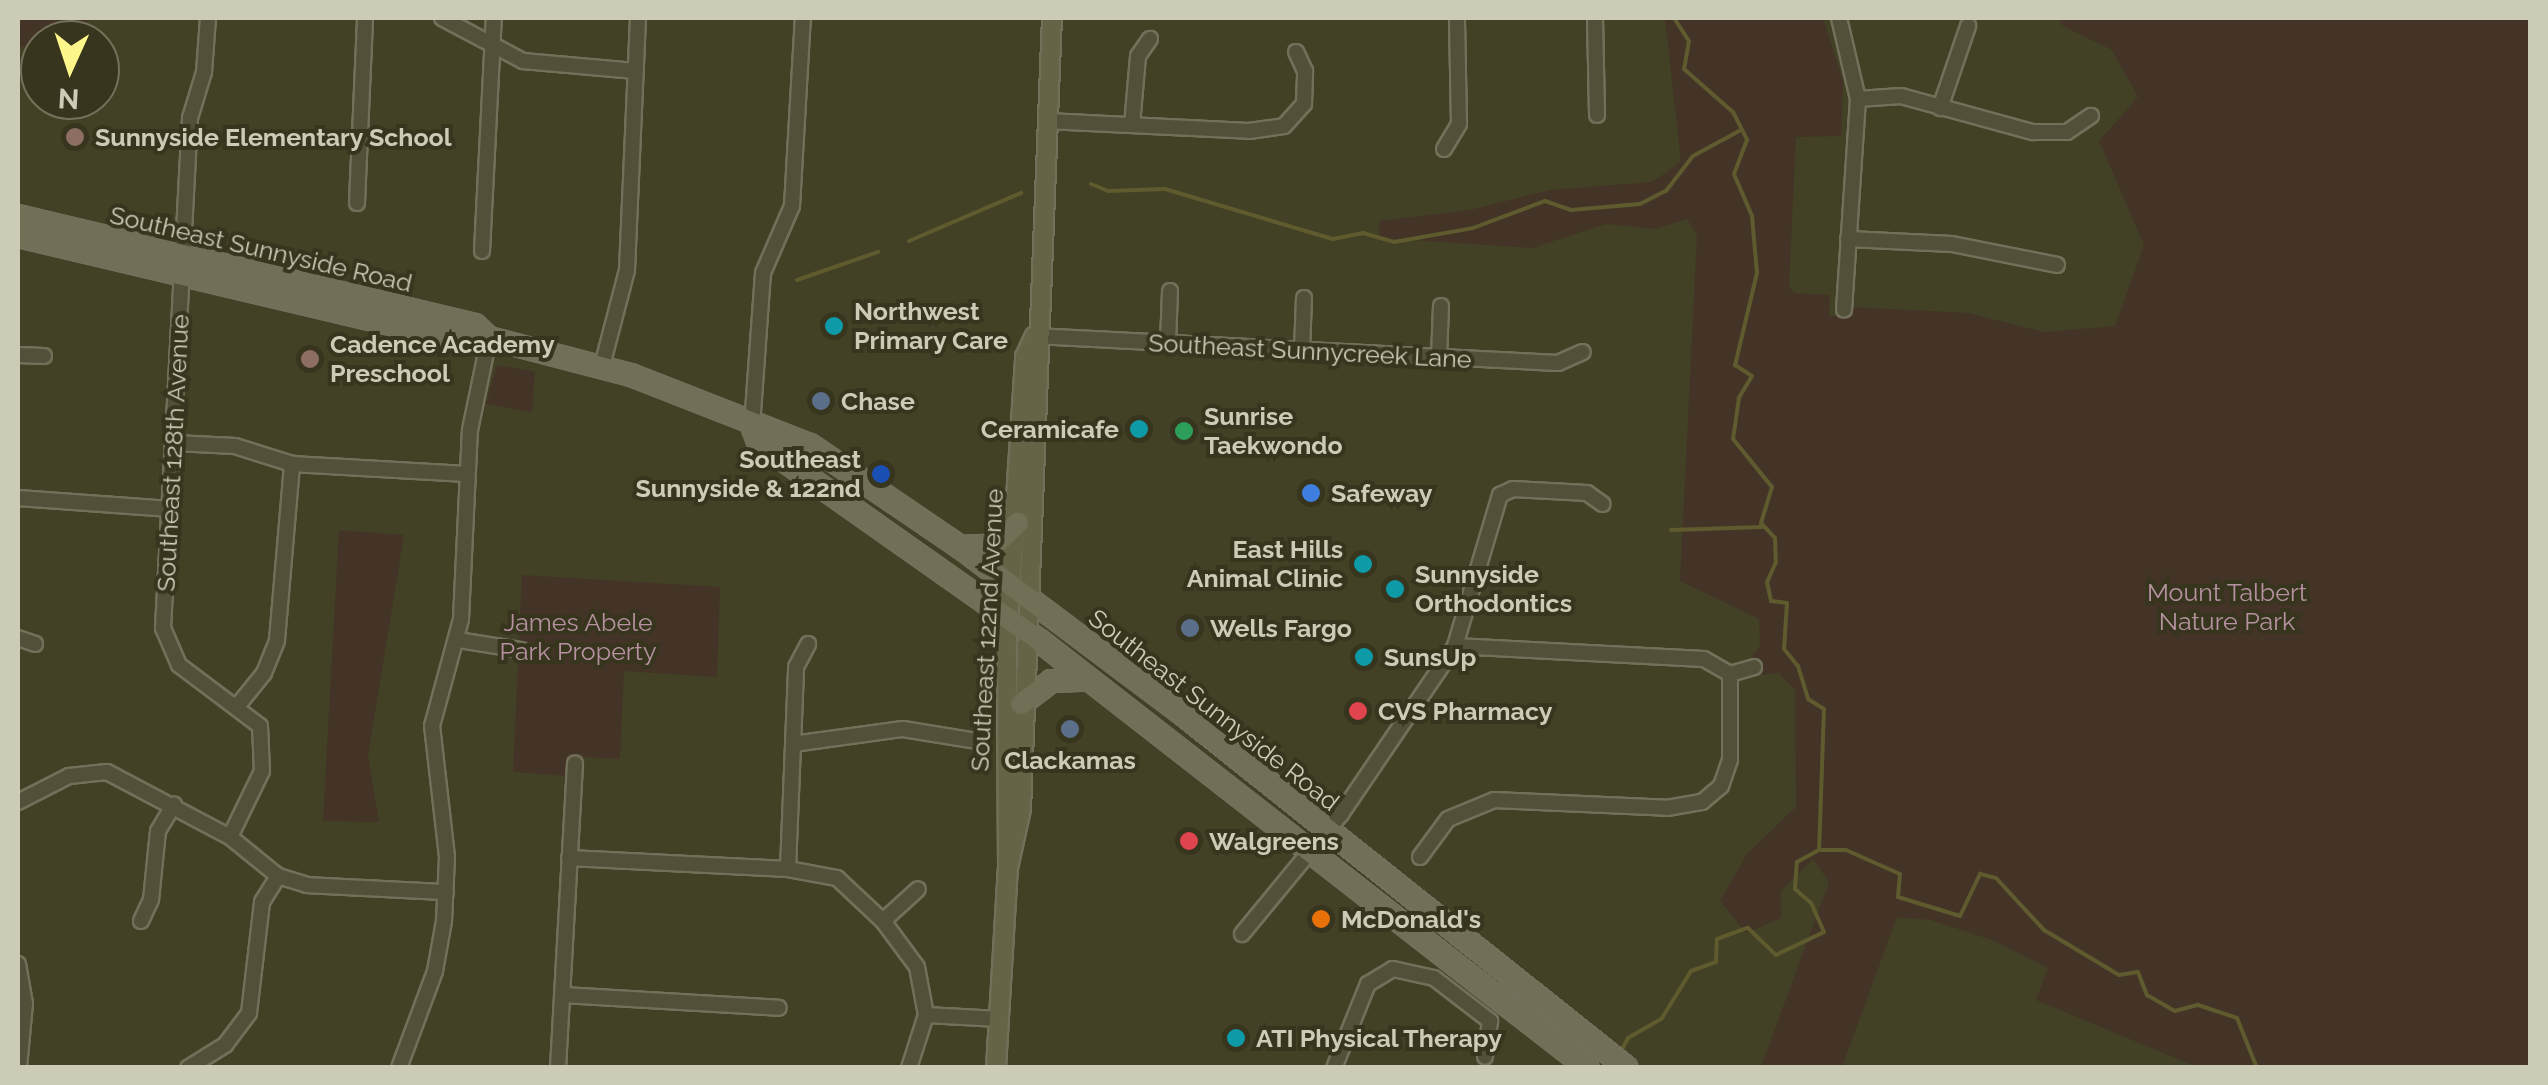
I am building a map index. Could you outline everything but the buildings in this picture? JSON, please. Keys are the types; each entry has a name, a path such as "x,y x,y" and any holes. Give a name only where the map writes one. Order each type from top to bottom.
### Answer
{"main road":[{"name":"Southeast 122nd Avenue","path":"996,1068 1008,868 1003,726 1038,453 1035,336 1052,18"},
{"name":"Southeast Sunnyside Road","path":"18,216 332,311 470,343 488,338 602,366 752,426 770,424 840,463 1021,592 1627,1068"},
{"name":"Southeast Sunnyside Road","path":"18,236 370,300 475,325 488,338"},
{"path":"332,311 370,300"},
{"name":"Southeast 122nd Avenue","path":"1021,592 1018,523 1024,356 1035,336"},
{"path":"1024,403 1032,412 1038,453"},
{"name":"Southeast Sunnyside Road","path":"752,426 758,442 1017,624 1586,1066"},
{"path":"803,470 840,463"},
{"path":"960,548 995,546 1018,523"},
{"name":"Southeast 122nd Avenue","path":"1008,868 1021,809 1022,704 1017,624"},
{"path":"1022,704 1051,681 1087,680"}],"street":[{"name":"Southeast 128th Avenue","path":"208,18 204,72 190,118 166,646 179,665 239,704 260,726 264,760 230,838"},
{"path":"356,203 365,18"},
{"path":"442,18 493,46 556,68 636,72"},
{"path":"482,251 494,18"},
{"path":"602,366 627,270 638,18"},
{"path":"752,426 764,273 792,206 803,18"},
{"path":"1444,149 1459,124 1457,18"},
{"path":"1595,18 1597,116"},
{"path":"1838,18 1858,98 1844,310"},
{"path":"1940,108 1968,26"},
{"path":"1132,125 1138,56 1150,39"},
{"path":"1047,121 1248,131 1284,126 1304,104 1305,71 1296,52"},
{"path":"1858,98 1901,96 2032,132 2067,132 2092,116"},
{"path":"1848,239 1952,244 2057,264"},
{"path":"1168,343 1170,291"},
{"path":"1302,350 1304,298"},
{"path":"1439,358 1441,306"},
{"name":"Southeast Sunnycreek Lane","path":"1035,336 1558,363 1583,352"},
{"path":"399,1068 434,971 446,892 432,738 458,640 466,474 488,338"},
{"path":"18,355 44,356"},
{"path":"174,443 235,446 292,464 466,474"},
{"path":"239,704 264,673 277,640 292,464"},
{"path":"1242,934 1328,830 1455,646 1500,495 1513,489 1587,493 1603,504"},
{"path":"18,498 171,509"},
{"path":"18,638 35,644"},
{"path":"458,640 520,650"},
{"path":"788,869 796,667 808,644"},
{"path":"1455,646 1704,658 1730,674 1754,667"},
{"path":"1420,857 1448,819 1494,800 1667,808 1702,802 1726,775 1730,674"},
{"path":"793,744 903,729 976,741"},
{"path":"558,1068 576,763"},
{"path":"18,802 87,772 128,778 230,838 278,876 307,885 446,892"},
{"path":"141,921 151,900 158,831 174,804"},
{"path":"570,858 788,869 837,878 883,921 918,967 926,1015 909,1068"},
{"path":"188,1068 225,1045 249,1014 262,902 278,876"},
{"path":"883,921 918,889"},
{"path":"18,964 25,1002 20,1068"},
{"path":"1334,1068 1364,992 1393,969 1434,978 1490,1020 1485,1056"},
{"path":"563,995 779,1008"},
{"path":"926,1015 999,1018"}],"green space":[{"path":"18,18 87,18 20,20 18,47"},
{"name":"Mount Talbert Nature Park","path":"1665,18 1823,18 1843,81 1841,136 1796,137 1789,285 1794,293 1830,295 1829,316 1850,317 1851,307 1968,313 2044,332 2115,326 2144,245 2099,141 2138,97 2112,50 2063,26 2059,18 2530,18 2530,1067 2197,1067 2036,1000 2048,968 1992,940 1931,920 1897,917 1842,1067 1761,1067 1829,882 1813,859 1781,891 1781,918 1746,933 1720,901 1747,854 1796,807 1795,690 1779,673 1758,675 1752,656 1760,646 1759,619 1680,581 1697,235 1687,219 1655,229 1606,224 1532,248 1379,238 1379,221 1470,210 1550,190 1652,182 1681,162"},
{"path":"497,365 535,372 532,412 486,404"},
{"path":"339,530 404,535 368,755 379,822 323,821"},
{"name":"James Abele Park Property","path":"522,575 720,587 717,677 624,671 620,759 584,757 583,777 513,772"}],"waterway":[{"path":"1674,18 1689,41 1684,69 1733,112 1747,140 1734,174 1752,216 1757,273 1735,365 1752,376 1739,398 1733,439 1772,487 1761,523 1775,538 1776,562 1767,582 1771,601 1787,603 1784,649 1798,666 1808,699 1824,709 1819,850"},
{"path":"1091,184 1108,191 1165,189 1333,239 1363,233 1394,242 1473,228 1545,201 1571,210 1640,204 1666,191 1693,156 1741,130"},
{"path":"909,241 1021,193"},
{"path":"797,280 878,252"},
{"path":"1671,530 1762,527"},
{"path":"1619,1055 1628,1038 1662,1018 1691,971 1716,962 1717,939 1748,928 1776,955 1824,932 1811,903 1795,889 1797,862 1819,850 1846,850 1900,874 1898,897 1960,916 1980,874 1996,878 2044,930 2119,975 2138,972 2147,995 2175,1011 2198,1005 2237,1018 2257,1068"},
{"path":"2482,1068 2512,1068"}],"place":[{"name":"Sunnyside Elementary School","path":"75,137"},
{"name":"Northwest Primary Care","path":"834,326"},
{"name":"Cadence Academy Preschool","path":"310,359"},
{"name":"Chase","path":"821,401"},
{"name":"Ceramicafe","path":"1139,429"},
{"name":"Sunrise Taekwondo","path":"1184,431"},
{"name":"Southeast Sunnyside & 122nd","path":"881,474"},
{"name":"Safeway","path":"1311,493"},
{"name":"East Hills Animal Clinic","path":"1363,564"},
{"name":"Sunnyside Orthodontics","path":"1395,589"},
{"name":"Wells Fargo","path":"1190,628"},
{"name":"SunsUp","path":"1364,657"},
{"name":"CVS Pharmacy","path":"1358,711"},
{"name":"Clackamas","path":"1070,729"},
{"name":"Walgreens","path":"1189,841"},
{"name":"McDonald's","path":"1321,919"},
{"name":"ATI Physical Therapy","path":"1236,1038"}]}
